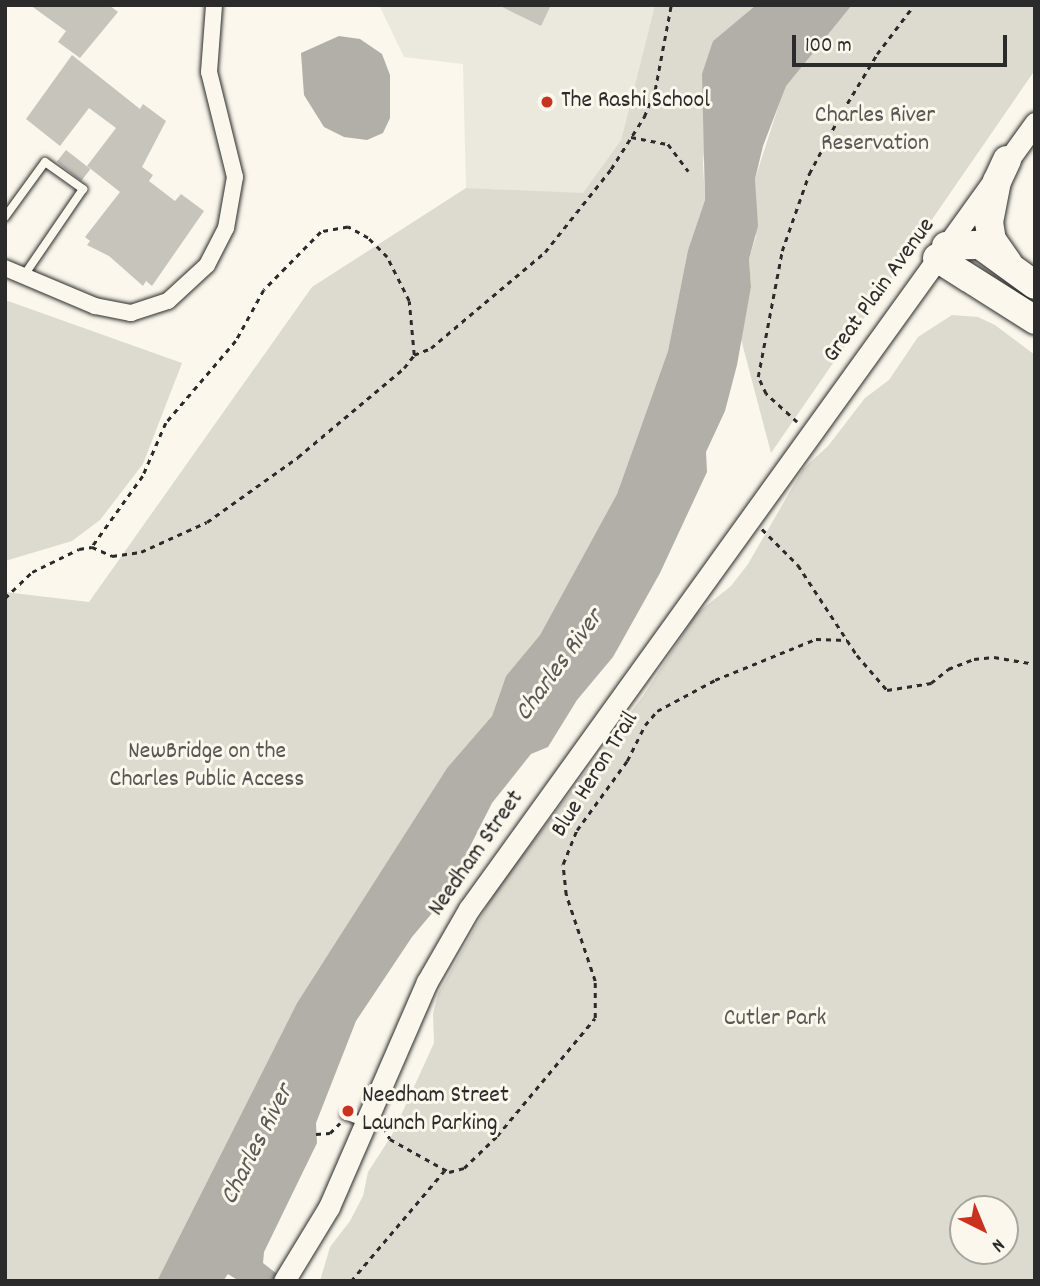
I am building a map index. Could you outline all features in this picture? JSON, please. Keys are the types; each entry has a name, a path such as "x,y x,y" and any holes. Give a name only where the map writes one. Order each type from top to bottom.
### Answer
{"highway":[{"path":"1007,160 994,191 989,222 992,240 1008,263"},
{"path":"942,252 980,245 1035,285"},
{"path":"942,252 1035,320"}],"main road":[{"name":"Great Plain Avenue","path":"769,490 1035,123"},
{"name":"Needham Street","path":"290,1273 328,1207 427,982 469,909 769,490"}],"street":[{"path":"5,268 25,274 96,306 131,313 168,301 207,265 226,228 235,177 209,72 214,5"}],"lane":[{"path":"5,217 45,162 83,188 25,274"},
{"path":"345,1115 366,1123"}],"path":[{"path":"92,547 112,556 141,552 207,522 327,434 414,355 431,348 545,252 631,137 656,90 671,5"},
{"path":"811,432 773,402 758,377 775,276 809,174 858,83 914,5"},
{"path":"631,137 668,144 688,171"},
{"path":"5,598 32,572 92,547 143,476 166,423 236,341 264,290 321,232 348,226 387,257 409,301 414,355"},
{"path":"749,517 798,565 847,640 887,690 931,683 948,669 974,659 1023,660 1035,664"},
{"name":"Blue Heron Trail","path":"444,1171 464,1168 497,1136 595,1018 597,989 566,895 563,864 582,821 627,761 645,725 657,711 715,680 816,639 847,640"},
{"path":"351,1281 444,1171 390,1139 384,1129 389,1110 375,1101"},
{"path":"316,1135 330,1133 345,1115"}],"shaded area":[{"name":"The Rashi School","path":"379,5 655,5 621,140 583,194 466,188 463,64 404,57"}],"green space":[{"name":"NewBridge on the Charles Public Access","path":"655,5 756,5 713,41 703,164 705,200 688,250 668,351 617,494 540,635 506,676 492,716 447,768 297,1003 157,1281 5,1281 5,592 89,602 312,287 466,188 583,193 621,140"},
{"name":"Charles River Reservation","path":"852,5 1035,5 1035,70 771,453 741,339 751,287 749,259 756,236 755,179 785,86"},
{"path":"5,300 182,363 143,464 100,520 72,541 5,561"},
{"name":"Cutler Park","path":"952,315 978,317 995,325 1035,355 1035,1281 320,1281 330,1247 350,1221 363,1196 368,1172 392,1135 434,1043 433,1014 438,994 496,890 643,696 696,614 731,586 748,564 803,469 828,446 865,398 889,380 918,337"}],"water":[{"name":"Charles River","path":"756,5 852,5 786,86 763,146 755,179 758,226 749,259 751,287 737,365 725,411 706,452 707,472 660,573 613,657 577,700 548,747 531,754 492,803 443,900 412,937 356,1021 316,1123 317,1143 264,1252 263,1263 286,1281 239,1281 228,1274 223,1281 157,1281 297,1003 447,768 492,716 506,676 540,635 617,494 668,351 688,250 705,200 702,74 713,41"},
{"path":"339,36 360,39 382,54 390,75 390,118 383,133 367,140 344,137 324,127 304,95 301,53"}],"building":[{"path":"30,5 109,5 118,12 80,58 58,42 66,31"},
{"path":"498,5 551,5 541,26"},
{"path":"72,55 140,109 143,104 166,121 142,167 153,175 149,181 175,201 181,194 204,211 152,286 146,281 143,286 109,256 87,245 90,241 85,237 120,192 87,166 116,128 89,108 60,146 26,119"},
{"path":"66,150 90,169 81,181 57,162"}],"place":[{"name":"The Rashi School","path":"547,102"},
{"name":"Needham Street Launch Parking","path":"348,1111"}]}
